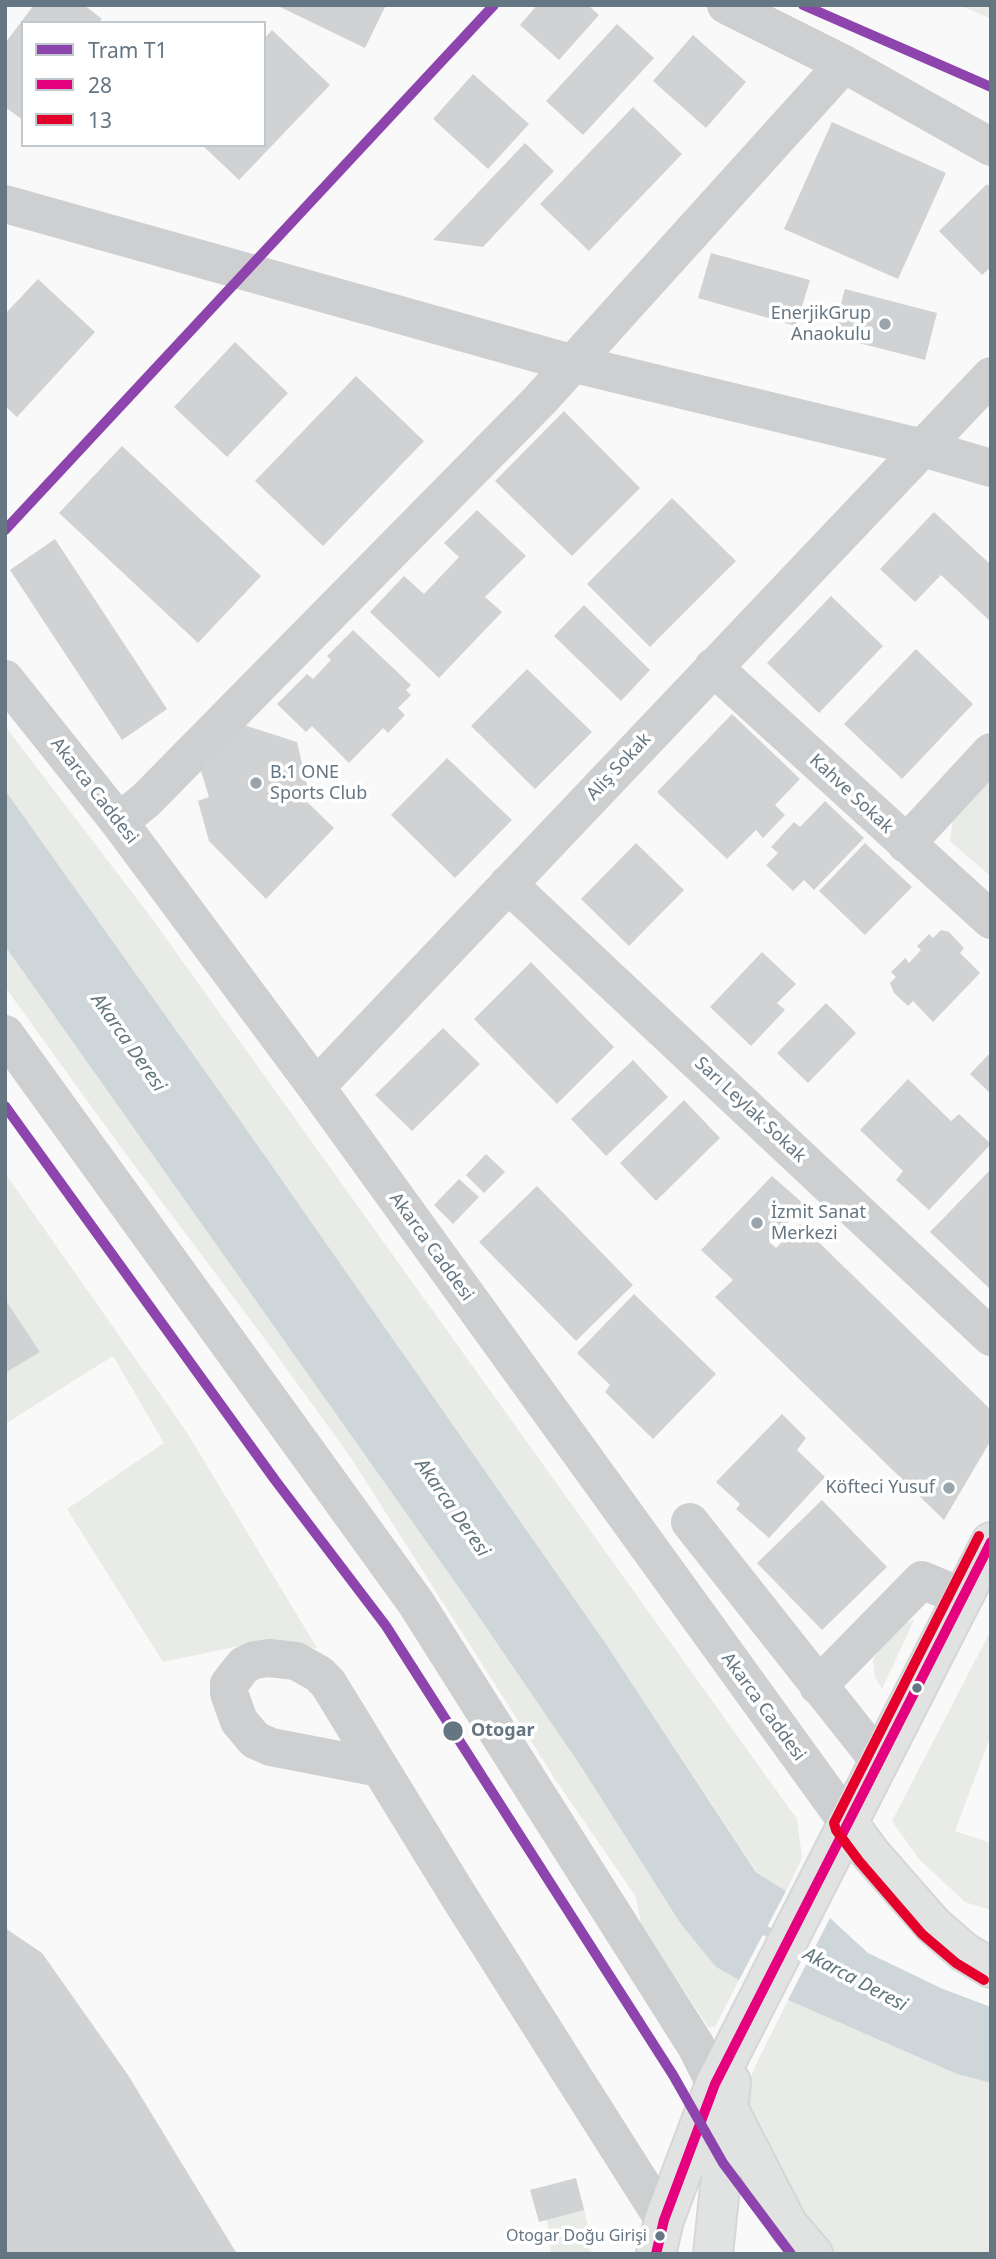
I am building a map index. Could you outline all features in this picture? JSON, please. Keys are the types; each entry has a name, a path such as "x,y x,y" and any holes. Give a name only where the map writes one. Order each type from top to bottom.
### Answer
{"main road":[{"path":"706,2254 660,2237 722,2097 735,2045 991,1542"},
{"path":"848,1823 870,1853 933,1925 964,1952 991,1968"},
{"path":"713,2254 722,2097"},
{"path":"722,2097 788,2225 813,2254"}],"street":[{"path":"726,5 844,64 991,147"},
{"path":"119,822 156,790 540,400 844,64"},
{"path":"5,204 571,363 923,448 991,468"},
{"name":"Aliş Sokak","path":"316,1087 991,376"},
{"name":"Kahve Sokak","path":"713,667 991,920"},
{"name":"Akarca Caddesi","path":"5,679 119,822 316,1087 848,1823"},
{"path":"905,844 991,752"},
{"name":"Sarı Leylak Sokak","path":"508,884 991,1337"},
{"path":"5,1034 416,1603 696,2046 722,2097"},
{"path":"690,1522 878,1761"},
{"path":"818,1686 922,1580 962,1597"},
{"path":"380,1768 660,2237"}],"shaded area":[{"path":"960,5 991,5 991,19"},
{"path":"5,726 150,916 797,1819 802,1858 786,1891 757,1872 606,1644 242,1123 5,790"},
{"path":"991,776 991,877 950,841 953,818"},
{"path":"5,946 464,1595 582,1768 680,1923 716,1967 739,1980 715,2027 708,2027 641,1924 636,1897 559,1785 351,1458 5,987"},
{"path":"5,1173 186,1431 317,1648 239,1646 163,1662 67,1509 164,1443 113,1356 5,1424 5,1373 40,1352 5,1299"},
{"path":"914,1620 882,1689 875,1677 873,1659 886,1640 906,1623"},
{"path":"991,1630 991,1735 955,1831 991,1843 991,1910 965,1902 919,1859 892,1821"},
{"path":"788,2000 957,2074 991,2083 991,2254 827,2254 742,2115 745,2092 756,2064"},
{"path":"582,2200 591,2254 551,2254 546,2211"}],"water":[{"path":"5,790 242,1123 606,1644 756,1872 786,1891 739,1980 716,1967 680,1923 582,1768 464,1595 5,946"},
{"path":"830,1918 868,1953 943,1989 991,2007 991,2083 957,2074 788,2000"}],"building":[{"path":"34,5 84,5 102,19 100,21 22,21"},
{"path":"276,5 386,5 365,48"},
{"path":"537,5 588,5 599,15 559,60 520,25"},
{"path":"21,22 21,119 5,107 5,43"},
{"path":"617,24 654,58 583,135 546,101"},
{"path":"272,30 330,85 239,180 204,147 266,147 266,37"},
{"path":"693,35 746,82 706,128 653,81"},
{"path":"473,74 529,124 488,169 433,119"},
{"path":"633,107 682,154 589,251 540,204"},
{"path":"832,122 946,173 898,279 784,229"},
{"path":"525,143 554,171 483,247 433,240"},
{"path":"987,184 991,188 991,267 982,275 939,231"},
{"path":"711,253 810,280 796,326 698,298"},
{"path":"38,279 95,332 17,417 5,406 5,314"},
{"name":"EnerjikGrup Anaokulu","path":"845,289 937,313 925,360 832,336"},
{"path":"235,342 288,393 227,457 174,407"},
{"path":"356,376 424,441 323,546 255,481"},
{"path":"564,411 640,488 572,556 495,481"},
{"path":"122,446 261,576 198,643 59,513"},
{"path":"672,498 736,561 650,647 587,584"},
{"path":"477,510 526,556 485,597 502,612 439,678 370,612 404,576 424,594 459,557 444,543"},
{"path":"934,512 991,565 991,622 941,575 915,602 880,569"},
{"path":"55,539 167,709 122,740 10,570"},
{"path":"831,596 883,646 819,713 767,663"},
{"path":"584,605 650,670 621,701 554,636"},
{"path":"353,630 411,685 406,690 411,695 398,708 405,715 388,733 383,728 349,763 312,726 306,732 277,704 307,674 313,679 331,660 327,656"},
{"path":"916,649 973,704 902,779 844,724"},
{"path":"527,669 592,732 535,789 471,726"},
{"path":"732,714 800,779 775,805 785,815 763,838 756,830 727,859 657,792"},
{"path":"244,725 297,742 310,798 306,801 334,828 266,899 209,841 198,801 209,797 201,771"},
{"path":"447,758 512,820 455,878 391,815"},
{"path":"825,801 864,838 814,890 804,880 793,891 766,865 778,853 771,847 794,822 800,827"},
{"path":"636,843 684,890 629,946 581,899"},
{"path":"865,843 912,887 865,935 819,891"},
{"path":"941,930 949,932 964,948 960,953 980,973 933,1022 913,1001 908,1006 894,993 890,983 896,977 891,972 905,958 909,963 921,950 917,946 929,934 933,938"},
{"path":"762,952 796,984 777,1003 785,1010 751,1046 710,1007"},
{"path":"531,962 614,1047 557,1104 474,1019"},
{"path":"826,1003 856,1033 808,1083 777,1053"},
{"path":"443,1028 480,1064 412,1131 375,1095"},
{"path":"991,1052 991,1094 970,1074"},
{"path":"633,1060 668,1097 606,1156 571,1119"},
{"path":"908,1079 951,1121 959,1114 991,1144 929,1210 896,1180 903,1171 860,1130"},
{"path":"684,1100 720,1138 656,1201 620,1163"},
{"path":"486,1154 505,1172 484,1193 466,1175"},
{"path":"991,1169 991,1290 930,1232"},
{"path":"772,1176 805,1205 769,1242 776,1248 800,1224 991,1410 991,1440 944,1520 715,1297 733,1280 701,1250"},
{"path":"459,1179 479,1197 453,1224 434,1205"},
{"path":"537,1186 633,1285 576,1341 479,1242"},
{"path":"634,1294 716,1374 653,1439 605,1392 610,1385 577,1353"},
{"path":"5,1299 40,1352 5,1373"},
{"path":"782,1414 806,1438 797,1450 825,1477 769,1538 736,1509 740,1504 716,1482"},
{"path":"822,1500 887,1567 822,1630 757,1563"},
{"path":"5,1928 42,1953 128,2075 237,2254 5,2254"},
{"path":"576,2178 584,2210 539,2222 530,2190"}],"waterway":[{"name":"Akarca Deresi","path":"753,1923 820,1964"}],"tram line":[{"name":"T1","path":"5,530 494,5"},
{"name":"T1","path":"803,5 991,87"},
{"name":"T1","path":"5,1106 275,1480 386,1626 673,2075 723,2163 791,2254"}],"transit line":[{"name":"13","path":"979,1536 834,1823 836,1830 859,1861 922,1934 956,1963 984,1980"},
{"name":"28","path":"656,2254 664,2220 715,2084 991,1542"}],"place":[{"name":"EnerjikGrup Anaokulu","path":"885,324"},
{"name":"B.1 ONE Sports Club","path":"256,783"},
{"name":"İzmit Sanat Merkezi","path":"757,1223"},
{"name":"Köfteci Yusuf","path":"949,1488"},
{"name":"Otogar","path":"453,1731"},
{"name":"Otogar Doğu Girişi","path":"660,2236"}]}
